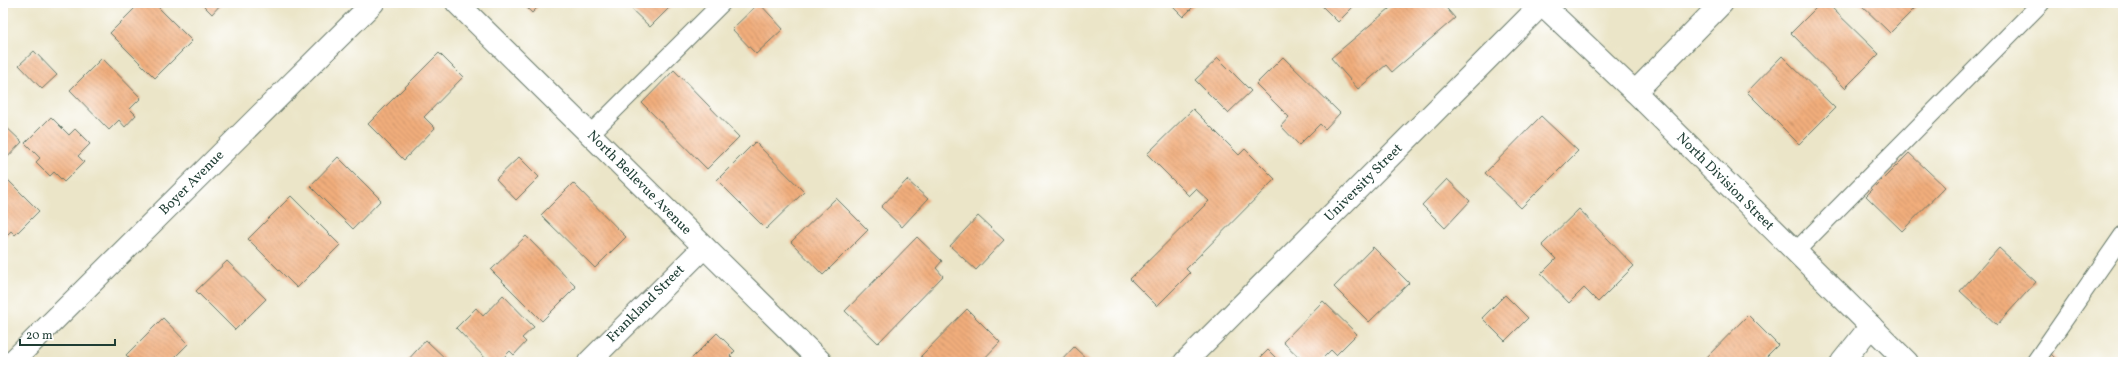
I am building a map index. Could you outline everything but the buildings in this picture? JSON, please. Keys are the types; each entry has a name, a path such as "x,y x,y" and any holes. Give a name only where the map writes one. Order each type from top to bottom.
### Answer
{"street":[{"name":"North Bellevue Avenue","path":"458,3 821,362"},
{"path":"1635,92 1722,3"},
{"name":"North Division Street","path":"1542,4 1635,92 1907,362"},
{"name":"University Street","path":"1185,362 1542,4"},
{"name":"Boyer Avenue","path":"12,362 368,5"},
{"name":"Frankland Street","path":"589,362 704,247"},
{"path":"1842,362 1871,326"}],"lane":[{"path":"590,134 722,3"},
{"path":"1795,252 2041,3"},
{"path":"2035,362 2123,235"}]}
